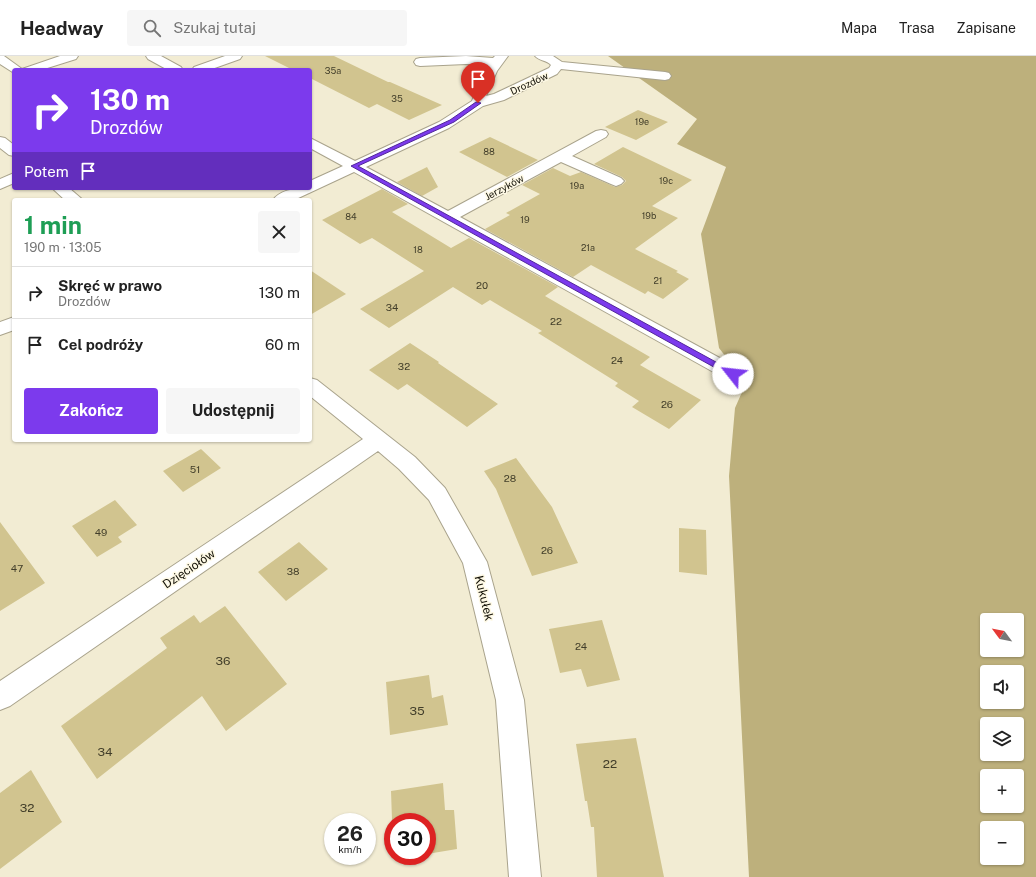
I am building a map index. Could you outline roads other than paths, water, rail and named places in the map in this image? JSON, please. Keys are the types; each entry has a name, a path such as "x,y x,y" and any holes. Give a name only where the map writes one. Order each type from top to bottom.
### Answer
{"street":[{"path":"34,68 72,56"},
{"path":"152,56 173,68"},
{"path":"203,68 236,56"},
{"name":"Drozdów","path":"312,186 452,121 478,103 499,97 553,72 558,65 553,60 541,56"},
{"path":"420,62 497,58"},
{"path":"478,103 480,92 497,58"},
{"path":"0,59 12,73"},
{"path":"558,65 666,76"},
{"name":"Jerzyków","path":"447,218 601,134"},
{"path":"0,141 12,150"},
{"path":"312,143 733,374"},
{"path":"561,156 616,181"},
{"path":"0,184 12,179"},
{"path":"62,190 72,198"},
{"path":"285,198 303,190"},
{"path":"0,329 12,324"},
{"name":"Kukułek","path":"312,387 407,463 437,494 475,562 510,700 525,877"},
{"name":"Dzięciołów","path":"0,697 378,440"}]}
